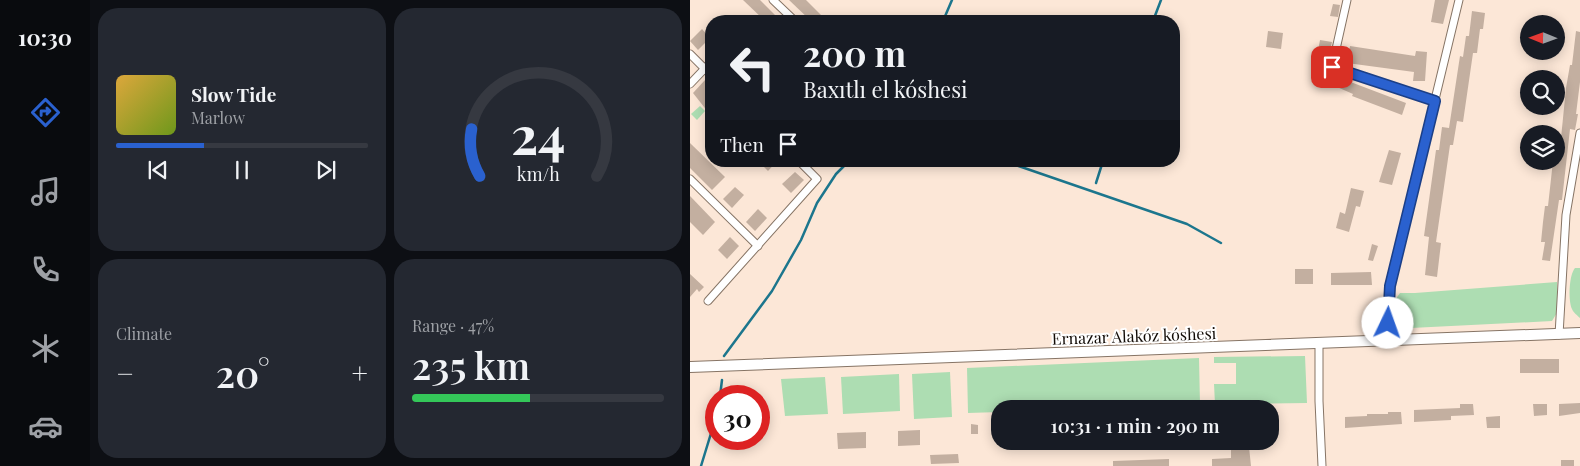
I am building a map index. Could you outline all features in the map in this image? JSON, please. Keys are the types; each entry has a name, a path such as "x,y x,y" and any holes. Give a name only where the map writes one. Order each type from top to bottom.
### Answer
{"main road":[{"name":"Ernazar Alakóz kóshesi","path":"690,367 1580,334"}],"street":[{"path":"773,0 789,15"},
{"path":"1347,0 1332,67 1435,101"},
{"path":"1387,342 1390,286 1459,0"},
{"path":"690,54 705,69 690,84"},
{"path":"1559,335 1566,214 1580,133"},
{"path":"708,301 817,179 805,167"},
{"path":"690,179 758,246"},
{"path":"1319,344 1318,401 1322,466"}],"green space":[{"path":"700,106 705,111 697,120 691,114"},
{"path":"1575,268 1580,268 1580,318 1573,310 1570,300 1570,282"},
{"path":"1557,282 1558,311 1552,321 1411,328 1400,328 1394,322 1395,300 1400,293"},
{"path":"1305,356 1307,403 1279,403 1279,400 1215,400 1214,384 1236,384 1236,363 1214,363 1214,357"},
{"path":"1199,358 1200,400 991,400 991,412 968,413 967,368"},
{"path":"950,372 952,417 914,419 912,374"},
{"path":"899,374 900,411 843,414 841,377"},
{"path":"825,377 828,414 785,416 781,379"}],"building":[{"path":"743,0 760,0 775,15 759,15"},
{"path":"789,0 806,0 821,15 805,15"},
{"path":"1435,0 1449,0 1443,24 1431,22"},
{"path":"1333,4 1340,5 1338,17 1330,16"},
{"path":"1472,11 1485,13 1483,29 1480,29 1477,53 1473,53 1463,122 1457,121 1453,145 1450,145 1436,242 1441,243 1437,277 1425,275 1429,237 1424,236 1436,150 1439,150 1442,127 1449,128 1460,56 1463,57 1466,36 1469,36"},
{"path":"702,29 705,32 705,43 698,50 690,41"},
{"path":"1268,31 1283,33 1281,49 1266,47"},
{"path":"1576,31 1580,32 1580,82 1576,114 1578,114 1575,130 1570,129 1562,200 1559,200 1550,261 1542,260 1545,242 1541,242 1545,206 1548,206 1552,170 1565,170 1565,125 1562,125 1563,115 1565,115 1566,88 1570,65 1572,65"},
{"path":"1320,40 1332,42 1328,58 1317,56"},
{"path":"1350,46 1415,56 1416,51 1427,52 1425,81 1413,81 1414,72 1347,63"},
{"path":"1340,78 1406,103 1402,115 1352,96 1353,94 1337,87"},
{"path":"705,80 705,108 693,93"},
{"path":"690,143 705,158 705,167 715,167 725,177 712,190 690,168"},
{"path":"1389,150 1401,153 1392,185 1379,182"},
{"path":"795,172 804,180 791,193 782,184"},
{"path":"735,187 744,195 732,208 723,199"},
{"path":"1351,188 1364,191 1360,207 1356,206 1349,232 1336,228 1340,212 1345,214"},
{"path":"690,196 715,222 703,235 690,222"},
{"path":"758,209 767,218 755,231 746,222"},
{"path":"730,237 739,246 727,259 718,250"},
{"path":"1372,244 1378,246 1373,261 1368,260"},
{"path":"1295,269 1313,269 1313,284 1295,284"},
{"path":"1371,272 1372,285 1331,285 1331,273"},
{"path":"690,274 704,287 699,292 697,289 690,297"},
{"path":"1520,359 1559,359 1559,373 1520,373"},
{"path":"1580,403 1580,413 1559,416 1559,404"},
{"path":"1460,404 1473,404 1474,415 1451,416 1451,420 1414,422 1414,410 1460,408"},
{"path":"1533,404 1547,404 1547,415 1534,416"},
{"path":"1388,412 1401,412 1402,424 1345,428 1345,417 1388,414"},
{"path":"1500,416 1500,428 1487,428 1486,417"},
{"path":"971,424 978,425 978,434 971,434"},
{"path":"920,430 920,445 898,446 898,431"},
{"path":"866,432 866,448 838,449 837,433"},
{"path":"1231,450 1249,450 1251,466 1212,466 1212,459 1231,458"},
{"path":"958,454 959,463 931,464 930,455"},
{"path":"1169,459 1169,466 1113,466 1113,461"},
{"path":"1561,460 1574,460 1574,466 1561,466"}],"waterway":[{"path":"946,15 952,0"},
{"path":"1155,15 1161,0"},
{"path":"724,356 772,291 801,240 817,203 836,174 843,167"},
{"path":"1021,167 1187,224 1221,243"},
{"path":"1096,183 1101,167"},
{"path":"721,385 722,380"},
{"path":"701,466 706,450"}],"route":[{"path":"1332,67 1435,101 1390,286 1388,323"}]}
